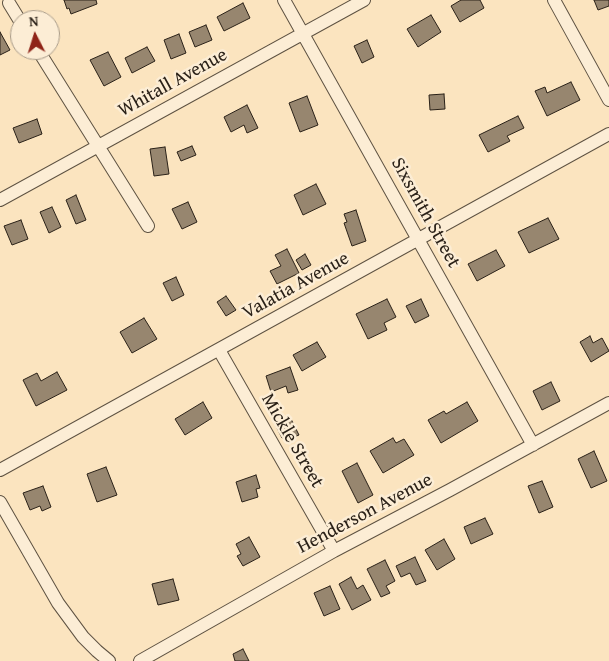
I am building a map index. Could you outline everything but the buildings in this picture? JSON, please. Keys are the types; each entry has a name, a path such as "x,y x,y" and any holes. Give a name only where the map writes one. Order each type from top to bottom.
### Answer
{"street":[{"name":"Sixsmith Street","path":"284,0 533,445"},
{"name":"Whitall Avenue","path":"0,200 364,0"},
{"path":"554,0 609,100"},
{"path":"9,3 13,10"},
{"path":"44,60 148,226"},
{"name":"Valatia Avenue","path":"0,470 609,134"},
{"name":"Mickle Street","path":"219,350 334,551"},
{"name":"Henderson Avenue","path":"140,661 334,551 609,403"},
{"path":"0,502 58,603 84,637 109,661"}]}
